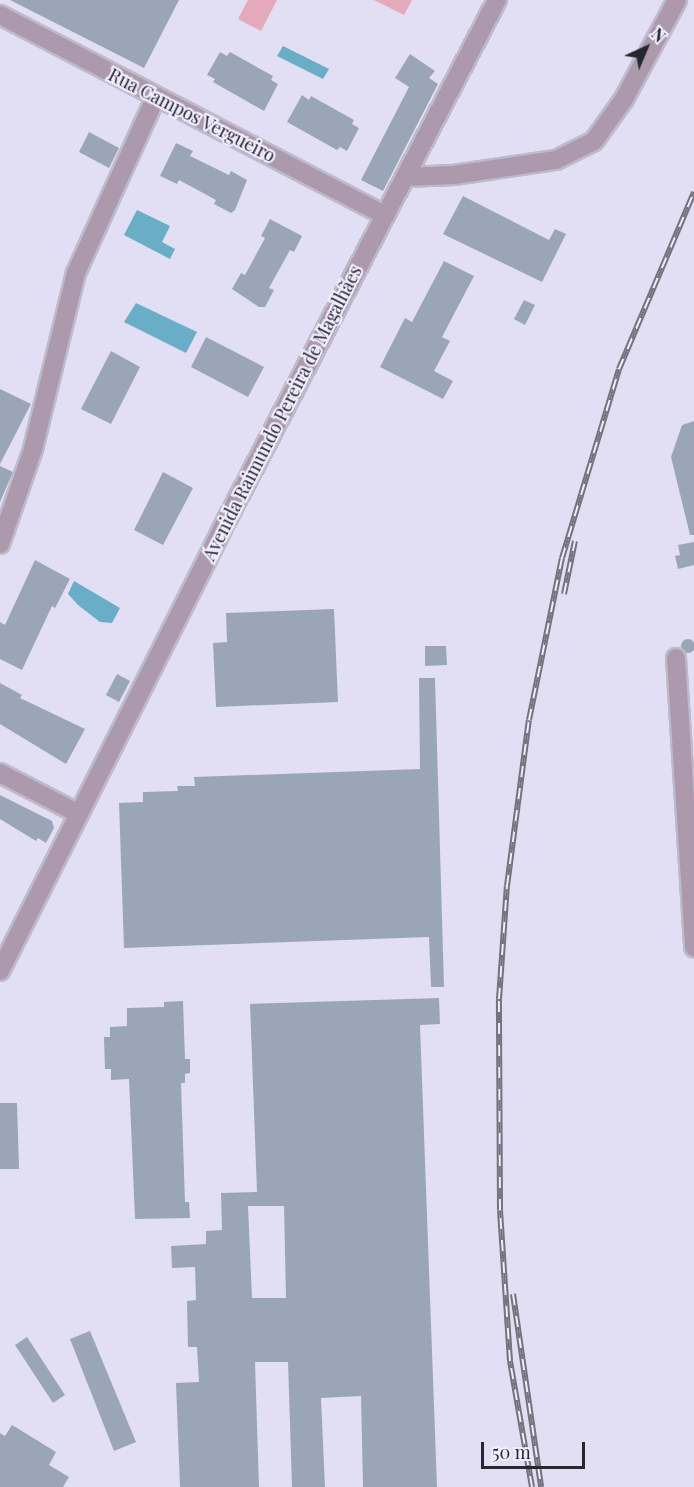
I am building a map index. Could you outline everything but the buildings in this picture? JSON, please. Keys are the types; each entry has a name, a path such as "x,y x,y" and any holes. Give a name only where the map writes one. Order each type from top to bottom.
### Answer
{"street":[{"name":"Avenida Raimundo Pereira de Magalhães","path":"0,971 384,215 497,0"},
{"path":"405,177 454,175 556,160 594,141 624,99 677,0"},
{"name":"Rua Campos Vergueiro","path":"0,15 384,215"},
{"path":"0,544 33,449 76,273 156,97"},
{"path":"676,658 694,947"},
{"path":"0,773 79,814"}],"shaded area":[{"path":"248,0 277,0 261,31 238,19"},
{"path":"374,0 412,0 404,15"}],"water":[{"path":"283,46 329,69 323,79 277,56"},
{"path":"137,210 170,226 162,242 175,249 170,259 124,235"},
{"path":"136,303 197,332 186,353 124,322"},
{"path":"74,581 120,608 112,623 100,622 68,594"}],"railway":[{"path":"532,1487 510,1361 500,1210 499,999 507,886 529,720 562,558 619,369 694,192"},
{"path":"564,594 575,541"},
{"path":"513,1294 541,1487"}]}
